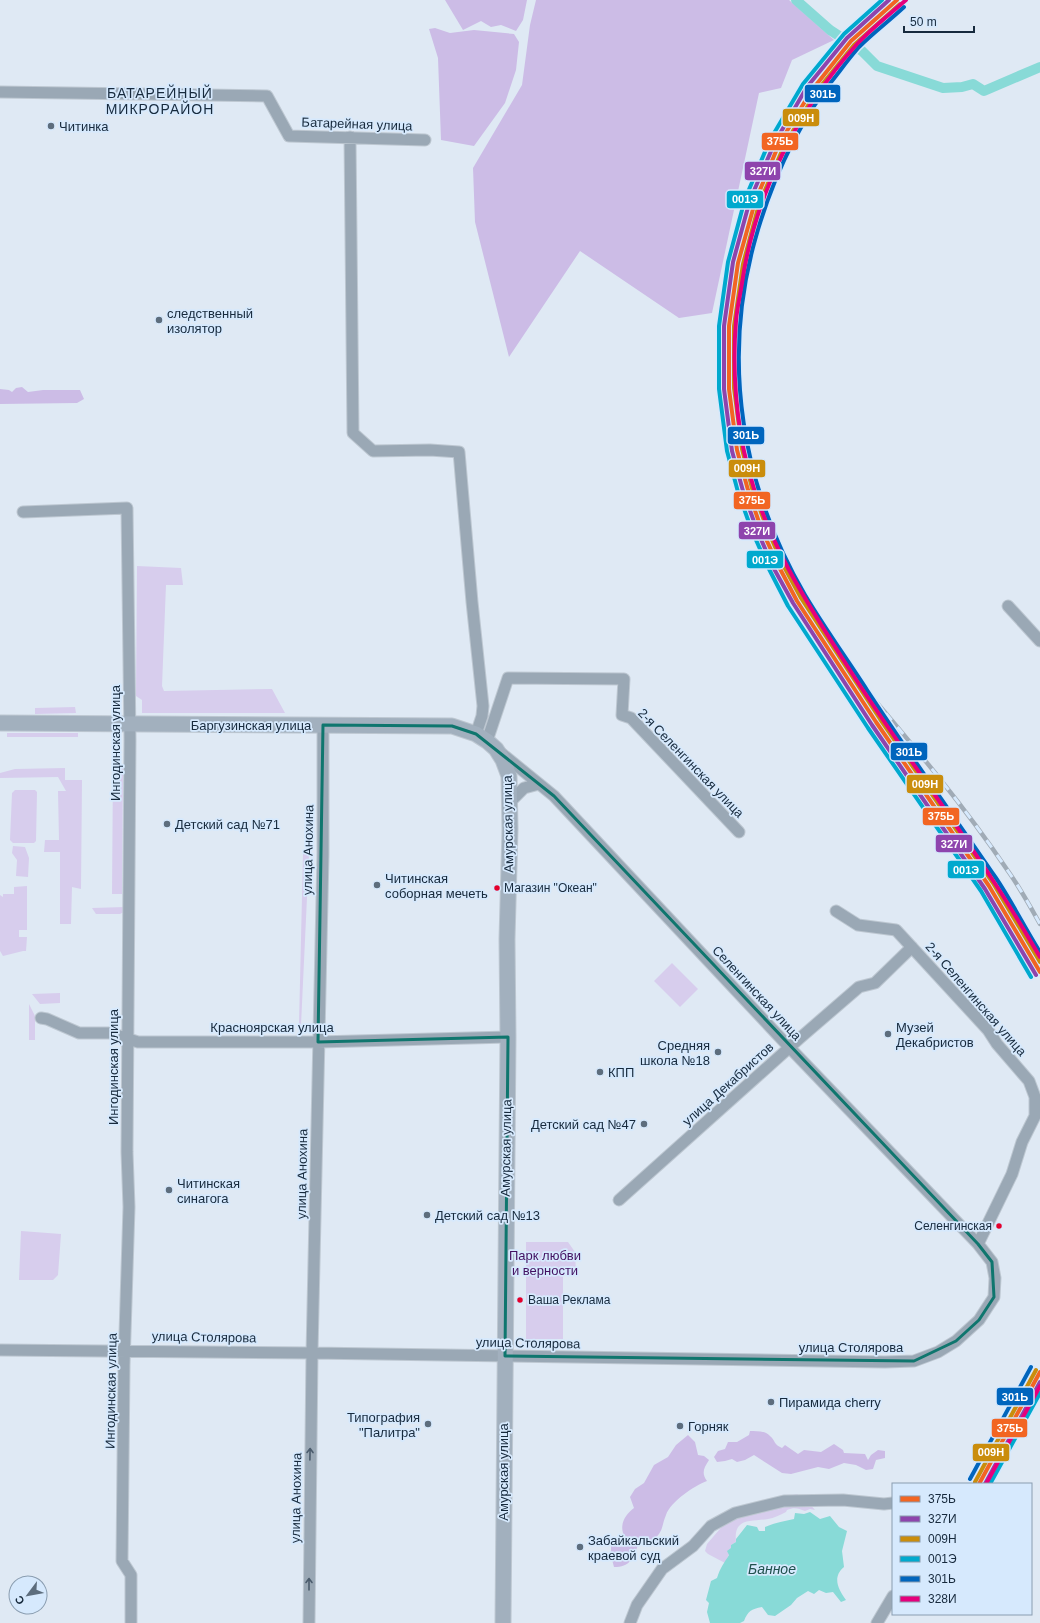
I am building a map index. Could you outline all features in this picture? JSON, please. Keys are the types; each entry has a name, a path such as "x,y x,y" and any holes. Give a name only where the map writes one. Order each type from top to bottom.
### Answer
{"main road":[{"name":"Баргузинская улица","path":"0,723 452,726 486,741"},
{"name":"Амурская улица","path":"486,741 503,760 510,776 507,939 508,1037 504,1356 503,1623"}],"street":[{"name":"Батарейная улица","path":"0,92 267,96 289,136 425,140"},
{"path":"350,137 353,433 373,451 430,450 459,452 483,706 482,716 486,741"},
{"name":"Ингодинская улица","path":"23,512 127,508 130,724 127,1039 127,1152 129,1207 122,1562 131,1576 131,1623"},
{"path":"1008,606 1040,640"},
{"name":"2-я Селенгинская улица","path":"486,741 508,678 624,679 622,715 631,718 739,832"},
{"name":"улица Анохина","path":"309,1623 312,1353 323,843 323,726"},
{"name":"Селенгинская улица","path":"486,741 554,796 789,1047 980,1241 992,1262"},
{"path":"510,802 524,788 539,784"},
{"name":"2-я Селенгинская улица","path":"836,911 858,925 896,930 988,1030 997,1044 1029,1081 1035,1097 1035,1116 1022,1142 1012,1174 980,1241"},
{"name":"улица Декабристов","path":"619,1200 789,1047 859,987 875,983 912,947"},
{"name":"Красноярская улица","path":"41,1018 47,1019 80,1033 110,1033 138,1042 318,1042 508,1037"},
{"name":"улица Столярова","path":"0,1350 125,1350 885,1362 914,1361 938,1352 956,1341 979,1320 994,1297 995,1278 992,1262"},
{"path":"630,1623 637,1605 662,1569 693,1546 711,1526 735,1514 784,1501 843,1500 884,1504 892,1503"},
{"path":"878,1623 892,1598"}],"highlighted area":[{"path":"323,725 452,726 476,734 554,796 978,1244 992,1262 994,1297 979,1320 956,1341 914,1361 505,1356 508,1037 318,1042"}],"green space":[{"path":"137,566 181,568 183,585 166,585 162,686 164,691 272,689 285,713 142,713 142,700 136,696"},
{"path":"75,707 76,713 35,714 35,708"},
{"path":"7,733 78,733 78,737 7,737"},
{"path":"113,767 123,767 122,894 112,894"},
{"path":"65,768 65,780 82,780 81,889 72,887 71,924 60,924 60,852 44,852 45,840 59,840 58,791 66,791 58,777 0,778 0,773 15,769"},
{"path":"15,790 35,790 37,792 36,841 34,843 13,843 10,840 12,793"},
{"path":"13,846 25,847 29,858 28,877 16,876 17,860 12,853"},
{"path":"303,853 309,855 301,1025 299,1025"},
{"path":"27,886 27,930 19,930 19,937 27,937 26,951 3,956 0,951 0,895 3,897 3,894 14,894 14,887"},
{"path":"125,907 124,912 120,914 96,914 92,908"},
{"path":"672,963 698,989 680,1007 654,981"},
{"path":"60,993 60,1003 40,1004 32,994"},
{"path":"29,1004 35,1016 35,1040 29,1040"},
{"path":"21,1231 61,1234 58,1275 53,1280 19,1280"},
{"name":"Парк любви и верности","path":"526,1242 568,1242 575,1252 576,1272 563,1272 563,1339 526,1339"},
{"path":"797,1494 815,1510 810,1509 805,1511 792,1508 772,1518 745,1522 737,1528 736,1542 731,1545 732,1548 725,1563 705,1551 707,1544 725,1523"}],"shaded area":[{"path":"445,0 527,0 523,20 516,31 501,25 491,27 481,21 463,30"},
{"path":"536,0 789,0 834,40 792,60 781,88 759,93 712,313 679,318 580,251 509,357 475,222 473,168 522,85 530,25"},
{"path":"435,28 450,33 474,30 514,34 519,42 516,70 505,103 474,146 441,140 438,58 429,29"},
{"path":"22,387 28,392 43,390 80,390 84,399 77,403 0,404 0,389 9,390 12,392 16,388"},
{"path":"750,1431 766,1433 779,1447 782,1448 785,1445 798,1454 804,1450 821,1452 834,1444 843,1450 844,1453 865,1454 868,1460 871,1455 878,1450 885,1451 885,1458 876,1460 873,1469 866,1470 856,1465 844,1463 829,1469 818,1467 791,1474 782,1473 754,1455 737,1462 732,1459 717,1462 714,1457 718,1451 725,1449 728,1442 737,1442 749,1435"},
{"path":"688,1435 695,1442 698,1455 704,1456 709,1460 704,1470 704,1475 707,1481 690,1490 673,1504 666,1515 662,1529 653,1540 647,1539 638,1545 632,1558 627,1564 624,1566 614,1567 611,1556 611,1540 618,1547 626,1546 622,1526 628,1513 634,1508 630,1497 635,1489 644,1483 654,1465 668,1457 676,1445"}],"water":[{"name":"Банное","path":"810,1512 820,1519 830,1516 839,1527 847,1531 842,1551 844,1567 840,1571 837,1579 841,1592 846,1600 841,1602 833,1592 826,1593 819,1590 814,1594 808,1591 775,1616 768,1615 762,1607 750,1611 744,1621 740,1623 710,1623 707,1612 709,1603 706,1600 711,1581 717,1578 729,1555 727,1551 731,1548 731,1545 736,1542 736,1539 747,1525 757,1527 759,1531 765,1531 765,1527 794,1519 795,1513 804,1514"}],"waterway":[{"path":"796,0 830,30 862,51 877,66 943,88 962,87 973,84 984,91 1040,67"}],"railway":[{"path":"851,672 932,770 990,845 1025,897 1040,924"}],"transit line":[{"name":"001Э","path":"882,0 844,34 803,84 770,140 745,199 728,262 719,326 719,389 727,451 738,492 752,531 788,606 868,728 981,891 1031,977"},
{"name":"327И","path":"889,0 847,38 807,87 775,142 750,200 733,262 724,326 724,389 732,451 743,491 757,530 773,567 793,603 872,725 985,889 1036,975"},
{"name":"375Ь","path":"897,0 851,41 812,90 779,144 755,202 738,263 729,326 729,389 737,450 748,490 761,528 797,601 876,722 989,886 1040,972"},
{"name":"328И","path":"906,0 863,38 835,70 798,126 782,155 768,186 748,250 737,311 734,357 740,433 748,468 757,497 779,551 793,577 855,678 977,856 1006,900 1040,957"},
{"name":"009Н","path":"900,4 854,45 816,92 784,146 759,204 743,264 734,326 734,388 742,449 752,488 766,526 782,563 801,598 880,719 993,883 1040,962"},
{"name":"301Ь","path":"904,7 859,47 824,91 799,131 778,173 755,240 745,286 740,332 739,377 744,423 753,467 766,511 783,554 805,595 883,714 1008,896 1040,952"},
{"name":"301Ь","path":"970,1479 1031,1367"},
{"name":"009Н","path":"975,1482 1036,1370"},
{"name":"375Ь","path":"980,1483 1040,1372"},
{"name":"327И","path":"986,1483 1040,1382"},
{"name":"328И","path":"987,1483 1040,1386"},
{"name":"001Э","path":"991,1483 1040,1393"}],"place":[{"name":"Читинка","path":"51,126"},
{"name":"следственный изолятор","path":"159,320"},
{"name":"Детский сад №71","path":"167,824"},
{"name":"Читинская соборная мечеть","path":"377,885"},
{"name":"Магазин \"Океан\"","path":"497,888"},
{"name":"Музей Декабристов","path":"888,1034"},
{"name":"Средняя школа №18","path":"718,1052"},
{"name":"КПП","path":"600,1072"},
{"name":"Детский сад №47","path":"644,1124"},
{"name":"Читинская синагога","path":"169,1190"},
{"name":"Детский сад №13","path":"427,1215"},
{"name":"Селенгинская","path":"999,1226"},
{"name":"Ваша Реклама","path":"520,1300"},
{"name":"Пирамида cherry","path":"771,1402"},
{"name":"Типография \"Палитра\"","path":"428,1424"},
{"name":"Горняк","path":"680,1426"},
{"name":"Забайкальский краевой суд","path":"580,1547"}],"district":[{"name":"БАТАРЕЙНЫЙ МИКРОРАЙОН","path":"160,102"}]}
